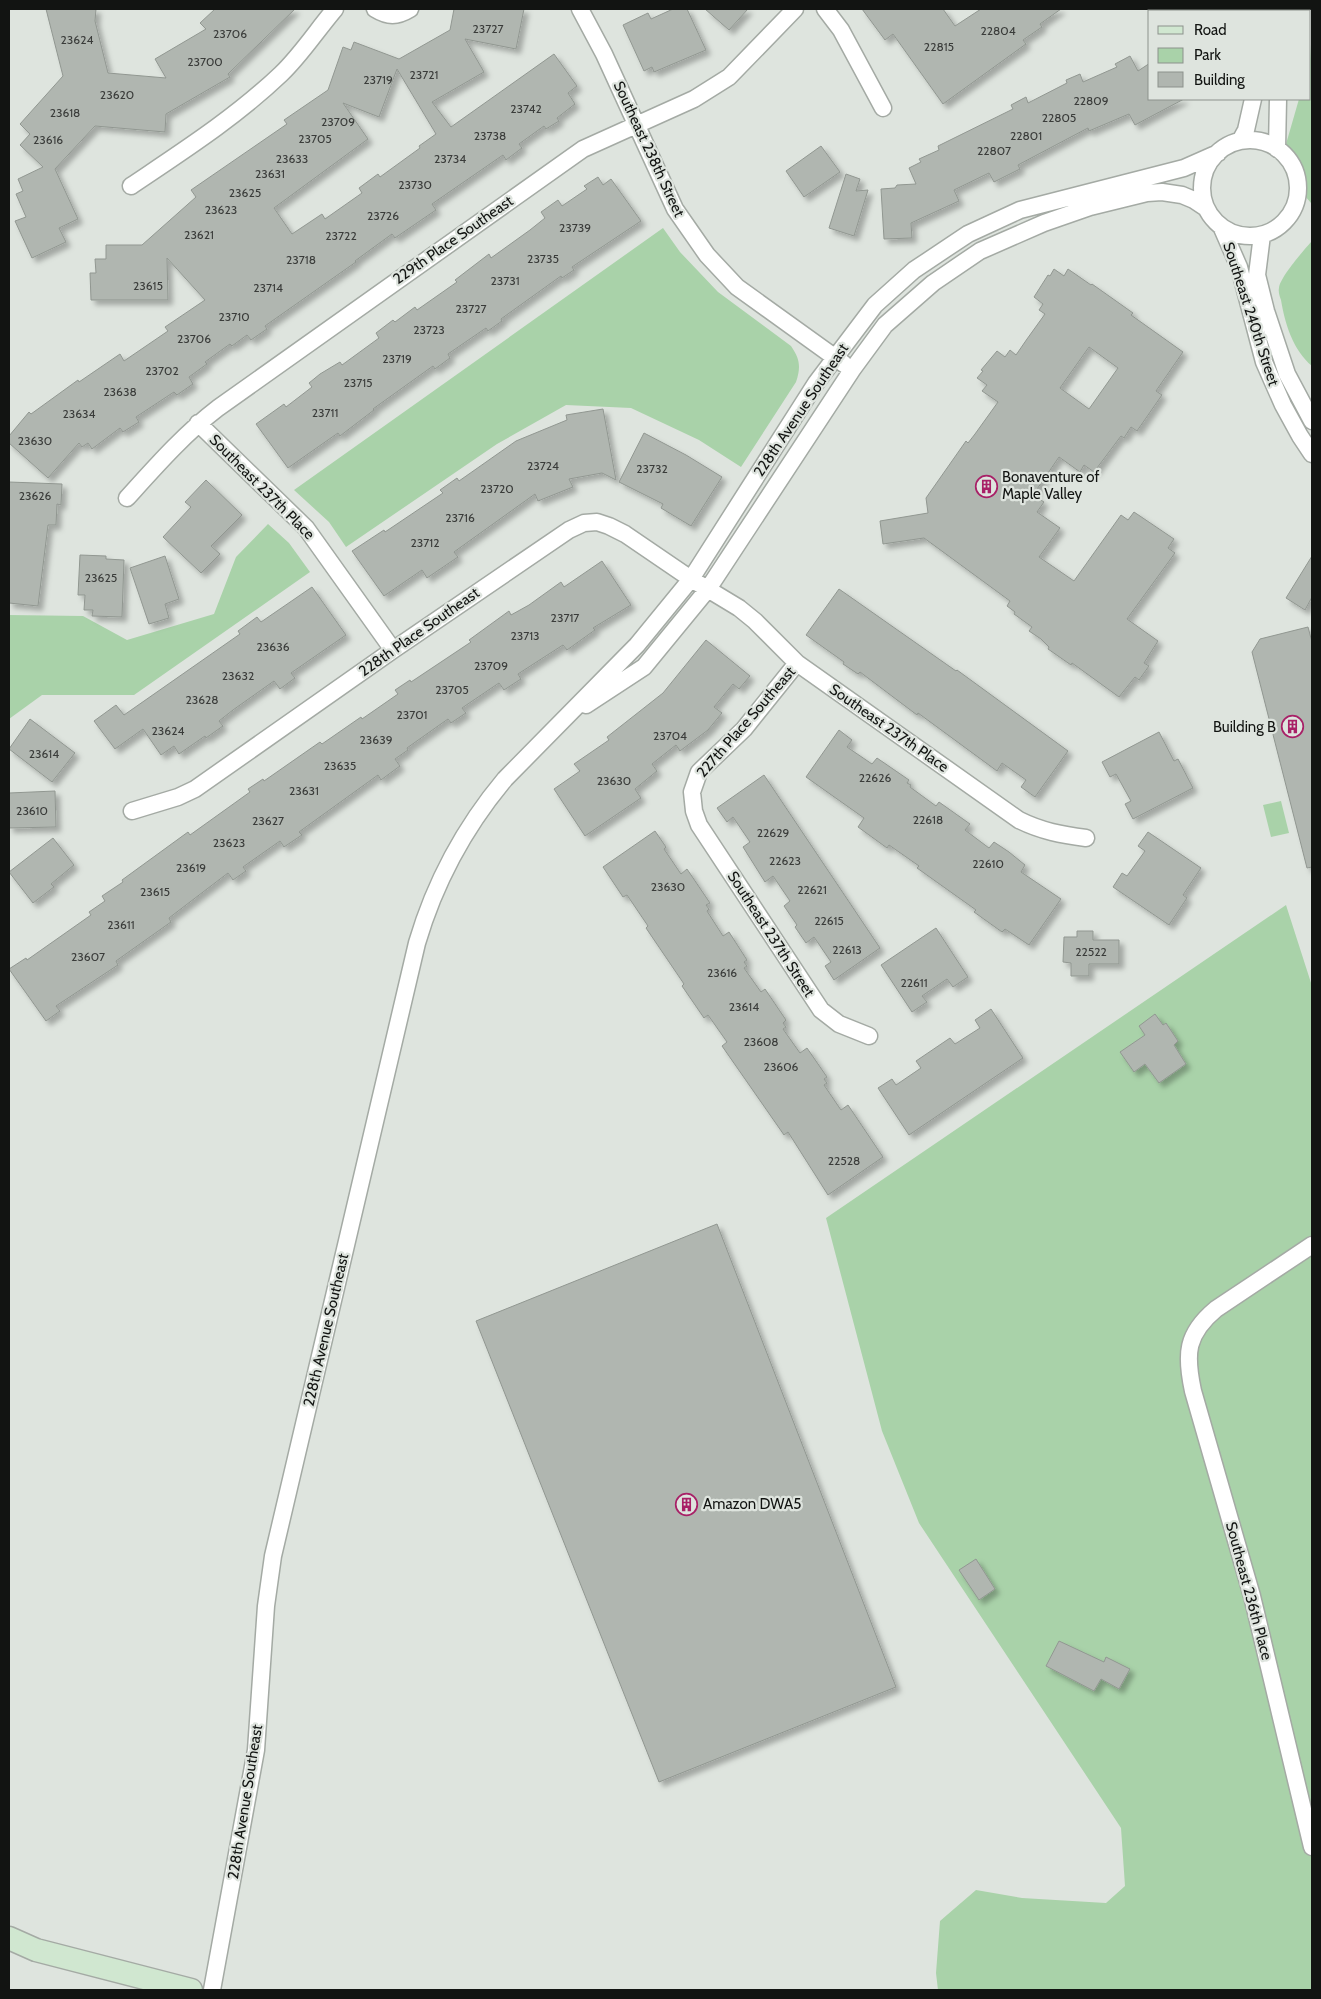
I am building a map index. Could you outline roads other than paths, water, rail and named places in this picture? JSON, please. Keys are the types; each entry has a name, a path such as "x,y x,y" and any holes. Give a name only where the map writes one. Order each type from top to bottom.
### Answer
{"street":[{"path":"131,186 216,128 244,106 283,72 335,9"},
{"path":"375,9 385,15 394,16 410,9"},
{"name":"Southeast 238th Street","path":"580,9 604,54 674,209 706,255 737,287 852,370"},
{"name":"229th Place Southeast","path":"128,498 173,447 198,423 563,162 584,149 694,99 729,77 795,9"},
{"path":"825,9 841,30 883,108"},
{"path":"1240,141 1246,130 1253,100"},
{"path":"1277,149 1278,100"},
{"path":"1253,140 1266,143 1277,149 1292,165 1298,186 1297,197 1288,217 1281,225 1262,235 1242,236 1221,226 1212,218 1206,208 1203,197 1204,176 1212,160 1228,146 1240,141 1253,140"},
{"name":"228th Avenue Southeast","path":"212,1990 256,1750 266,1606 273,1556 330,1317 368,1146 421,929 432,897 445,869 464,835 487,801 524,758 566,719 598,683 637,645 691,580 816,383 875,305 914,270 968,234 1020,210 1184,168 1218,153"},
{"name":"228th Avenue Southeast","path":"566,719 644,667 708,589 852,370 885,325 933,282 980,251 1044,223 1090,207 1147,193 1162,192 1182,195 1206,208"},
{"name":"Southeast 240th Street","path":"1221,226 1239,266 1264,362 1283,405 1312,454"},
{"name":"Southeast 240th Street","path":"1262,235 1257,275 1266,311 1287,374 1312,422"},
{"name":"Southeast 237th Place","path":"198,423 306,528 393,650"},
{"name":"228th Place Southeast","path":"132,811 178,797 194,789 393,650 569,530 584,523 597,522 625,534 691,580 708,589"},
{"name":"Southeast 237th Place","path":"708,589 739,608 755,621 797,663 1019,820 1036,828 1059,835 1086,838"},
{"name":"227th Place Southeast","path":"694,811 692,792 699,772 744,729 797,663"},
{"name":"Southeast 237th Street","path":"694,811 699,825 821,1010 839,1024 868,1036"},
{"name":"Southeast 236th Place","path":"1312,1245 1216,1309 1203,1320 1192,1336 1188,1370 1192,1391 1252,1596 1312,1847"},
{"path":"9,1938 36,1950 192,1990"}],"place":[{"name":"Bonaventure of Maple Valley","path":"986,486"},
{"name":"Building B","path":"1292,727"},
{"name":"Amazon DWA5","path":"687,1504"}]}
